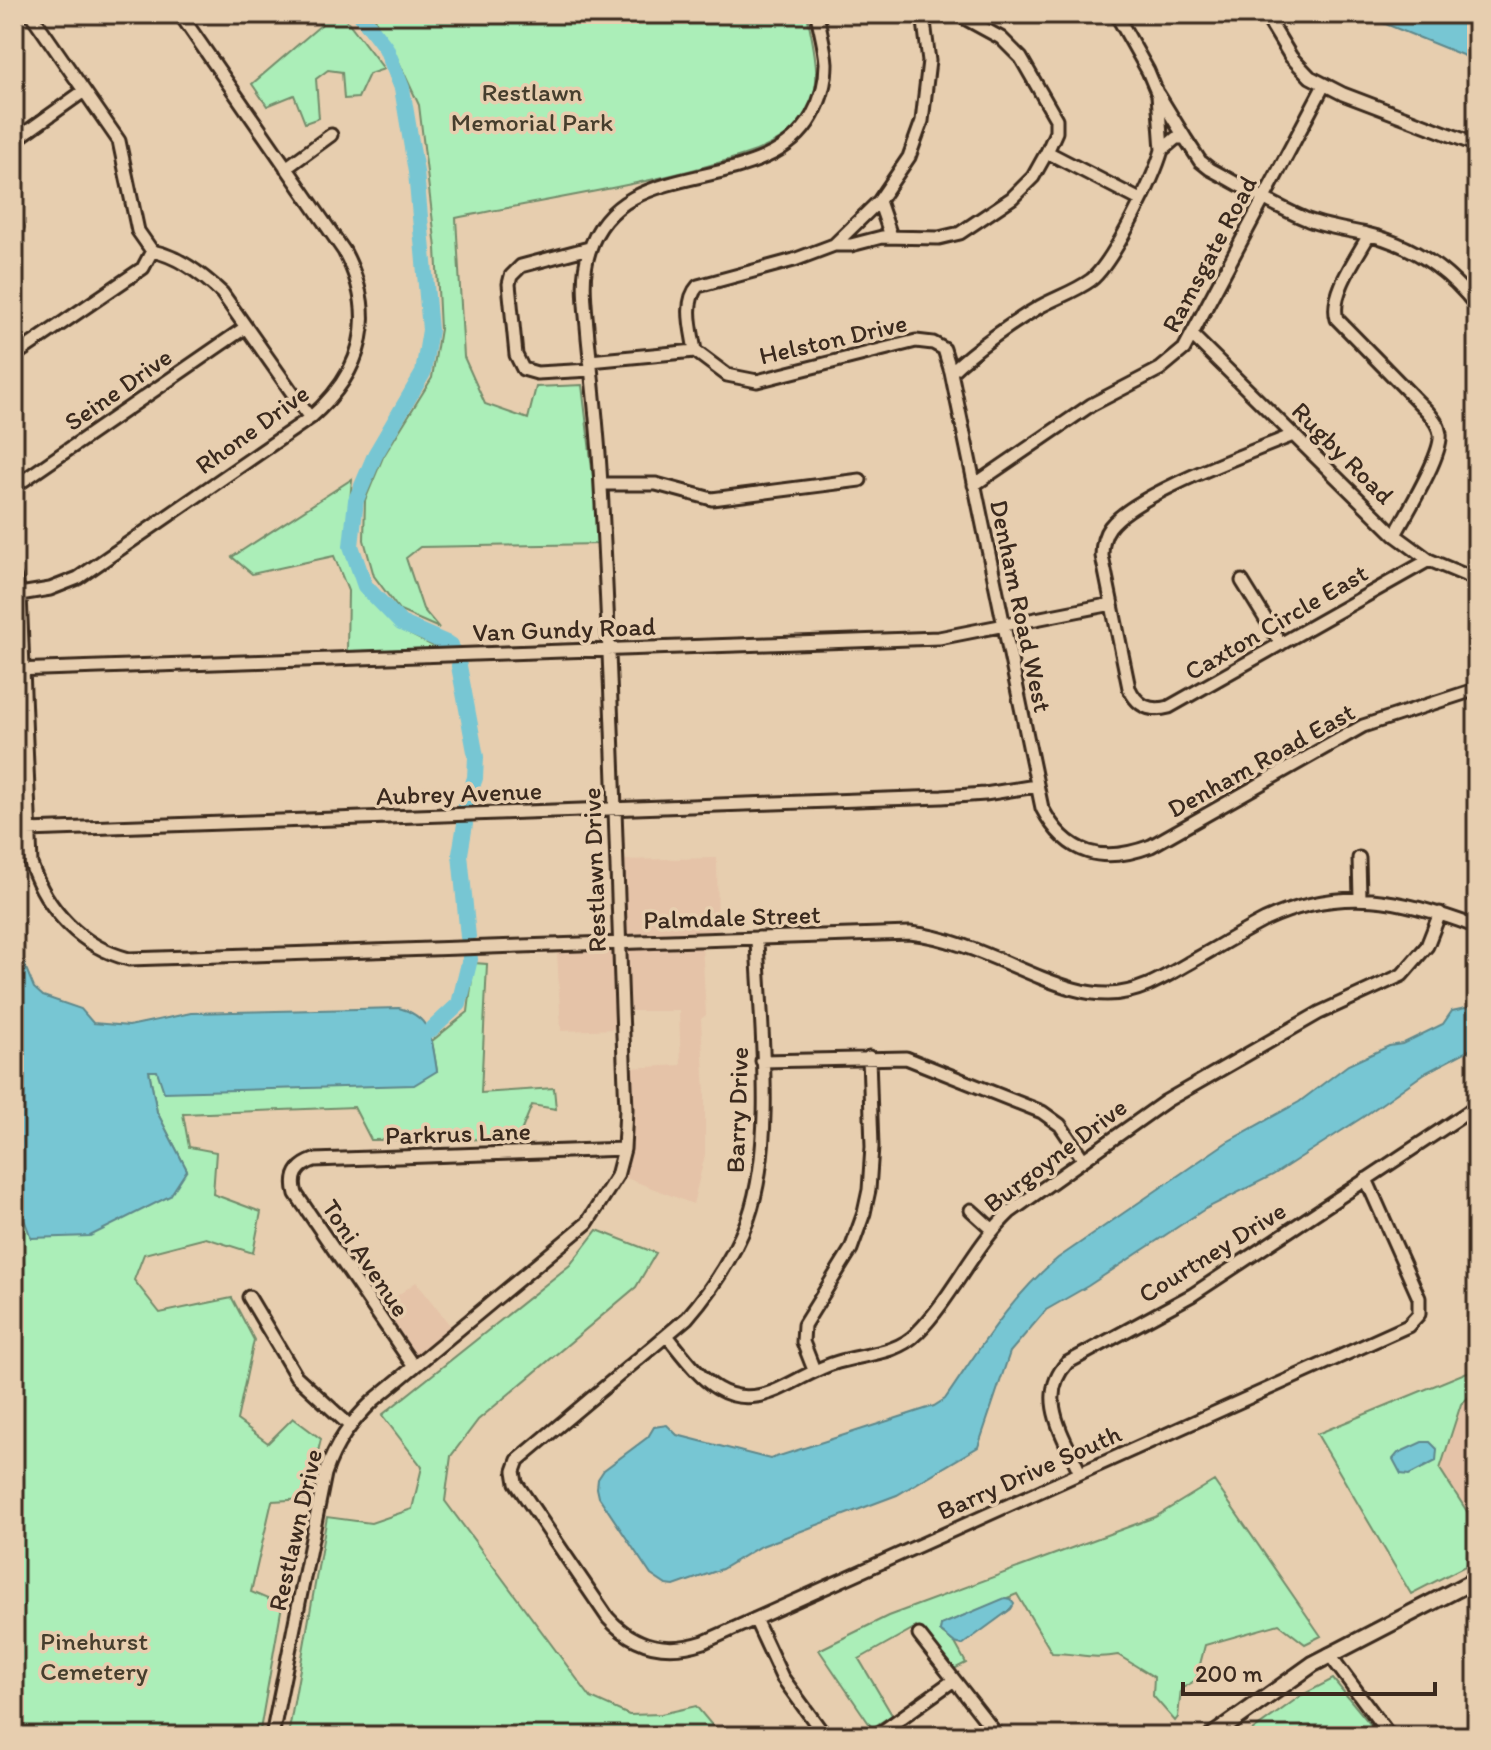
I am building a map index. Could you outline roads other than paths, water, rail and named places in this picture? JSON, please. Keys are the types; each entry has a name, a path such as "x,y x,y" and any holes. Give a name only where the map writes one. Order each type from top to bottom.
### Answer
{"main road":[{"path":"1212,1736 1293,1676 1329,1654 1477,1579"}],"street":[{"path":"31,14 119,141 138,231 152,251 168,254 211,282 222,293 310,418"},
{"name":"Rhone Drive","path":"20,594 50,589 78,578 310,418 327,403 349,374 360,345 362,300 353,267 180,14"},
{"name":"Restlawn Drive","path":"272,1736 325,1474 349,1425 374,1400 587,1223 617,1176 624,1149 626,1109 601,484 585,295 586,263 589,248 614,212 641,193 752,163 781,150 800,133 820,101 826,73 817,14"},
{"path":"834,245 879,201 909,157 922,121 929,72 924,19 935,14"},
{"path":"589,248 521,266 511,276 509,284 516,355 523,369 537,373 695,351 690,305 698,286 794,260 834,245 851,245 891,236 939,238 971,227 996,211 1027,184 1056,132 1056,119 1021,58 1001,38 957,14"},
{"path":"1116,14 1158,93 1200,161 1317,223 1369,235 1408,249 1438,266 1458,283 1477,307"},
{"path":"1265,14 1299,68 1324,85 1477,145"},
{"name":"Ramsgate Road","path":"974,485 1091,405 1160,369 1184,349 1324,85"},
{"path":"14,141 84,91"},
{"path":"1158,93 1162,150"},
{"path":"286,168 331,135"},
{"path":"951,372 970,353 1099,273 1140,200 1162,150 1176,138 1185,138"},
{"path":"1047,152 1140,200"},
{"path":"879,201 891,236"},
{"path":"14,218 17,227 14,232"},
{"path":"1369,235 1338,293 1334,306 1337,319 1428,412 1441,435 1438,451 1395,535"},
{"path":"14,356 143,268 152,251"},
{"name":"Seine Drive","path":"14,487 246,327"},
{"name":"Rugby Road","path":"1193,336 1395,535 1429,560 1477,580"},
{"name":"Helston Drive","path":"695,351 727,375 757,381 916,341 933,343 944,349 951,372"},
{"path":"944,349 970,353"},
{"name":"Denham Road West","path":"951,372 1036,786 1049,822 1068,841"},
{"path":"1112,604 1102,545 1113,523 1166,489 1293,435"},
{"path":"601,484 656,484 712,499 860,480"},
{"name":"Caxton Circle East","path":"1112,604 1129,688 1142,706 1160,710 1429,560"},
{"name":"Palmdale Street","path":"14,576 20,594 18,670 29,854 35,875 61,917 92,945 129,959 923,934 947,940 1064,986 1107,994 1146,986 1282,913 1324,901 1360,898 1394,901 1477,927"},
{"path":"1242,581 1281,644"},
{"name":"Van Gundy Road","path":"18,670 939,638 1112,604"},
{"name":"Denham Road East","path":"1068,841 1079,848 1104,855 1128,854 1151,846 1363,726 1477,689"},
{"name":"Aubrey Avenue","path":"28,830 942,797 1036,786"},
{"path":"1359,858 1360,898"},
{"name":"Burgoyne Drive","path":"668,1337 707,1382 735,1396 754,1397 776,1390 814,1370 896,1348 915,1335 992,1229 1010,1212 1178,1094 1319,1013 1402,975 1427,946 1440,913"},
{"name":"Barry Drive","path":"649,1646 625,1634 608,1618 516,1483 514,1471 518,1460 668,1337 710,1291 727,1263 747,1219 761,1160 762,1061 757,939"},
{"path":"814,1370 803,1342 804,1325 851,1249 869,1190 872,1147 869,1057"},
{"path":"762,1061 906,1058 1042,1112 1060,1125 1083,1159"},
{"path":"1473,1108 1477,1128"},
{"name":"Courtney Drive","path":"1080,1473 1051,1401 1055,1380 1067,1363 1192,1295 1473,1108"},
{"name":"Parkrus Lane","path":"296,1170 314,1160 624,1149"},
{"name":"Toni Avenue","path":"296,1170 296,1194 414,1367"},
{"name":"Barry Drive South","path":"649,1646 687,1648 1408,1326 1419,1314 1419,1298 1366,1179"},
{"path":"971,1210 992,1229"},
{"path":"249,1297 296,1376 349,1425"},
{"path":"755,1619 782,1677 825,1736"},
{"path":"919,1635 998,1736"},
{"path":"1329,1654 1390,1736"},
{"path":"876,1736 954,1680"}],"water":[{"path":"1361,14 1477,14 1477,61"},
{"path":"14,947 34,988 43,996 81,1009 93,1023 129,1026 191,1013 399,1008 425,1024 432,1041 437,1071 414,1085 164,1092 157,1071 149,1071 157,1112 187,1170 170,1196 90,1236 31,1238 14,1192"},
{"path":"1470,1007 1477,1009 1477,1046 1425,1073 1273,1175 1205,1209 1046,1310 1010,1352 978,1447 897,1495 759,1547 722,1569 674,1586 666,1585 651,1575 599,1497 598,1479 604,1470 648,1437 654,1427 667,1425 677,1435 770,1459 934,1406 945,1399 1025,1289 1058,1258 1227,1142 1299,1102 1348,1065 1389,1046 1402,1044 1443,1024 1452,1011"},
{"path":"1422,1442 1430,1442 1437,1449 1436,1461 1409,1475 1401,1474 1393,1459 1398,1453"},
{"path":"1005,1598 1014,1604 1011,1609 962,1645 940,1631 941,1625"}],"waterway":[{"path":"360,14 386,48 402,88 416,172 430,330 423,373 375,455 356,500 351,546 365,586 401,623 451,645"},
{"path":"459,666 476,757 475,778 465,806"},
{"path":"465,824 460,854 468,937"},
{"path":"430,1031 459,1004 470,959"}],"park label":[{"name":"Restlawn Memorial Park","path":"532,107"},
{"name":"Pinehurst Cemetery","path":"94,1656"}]}
